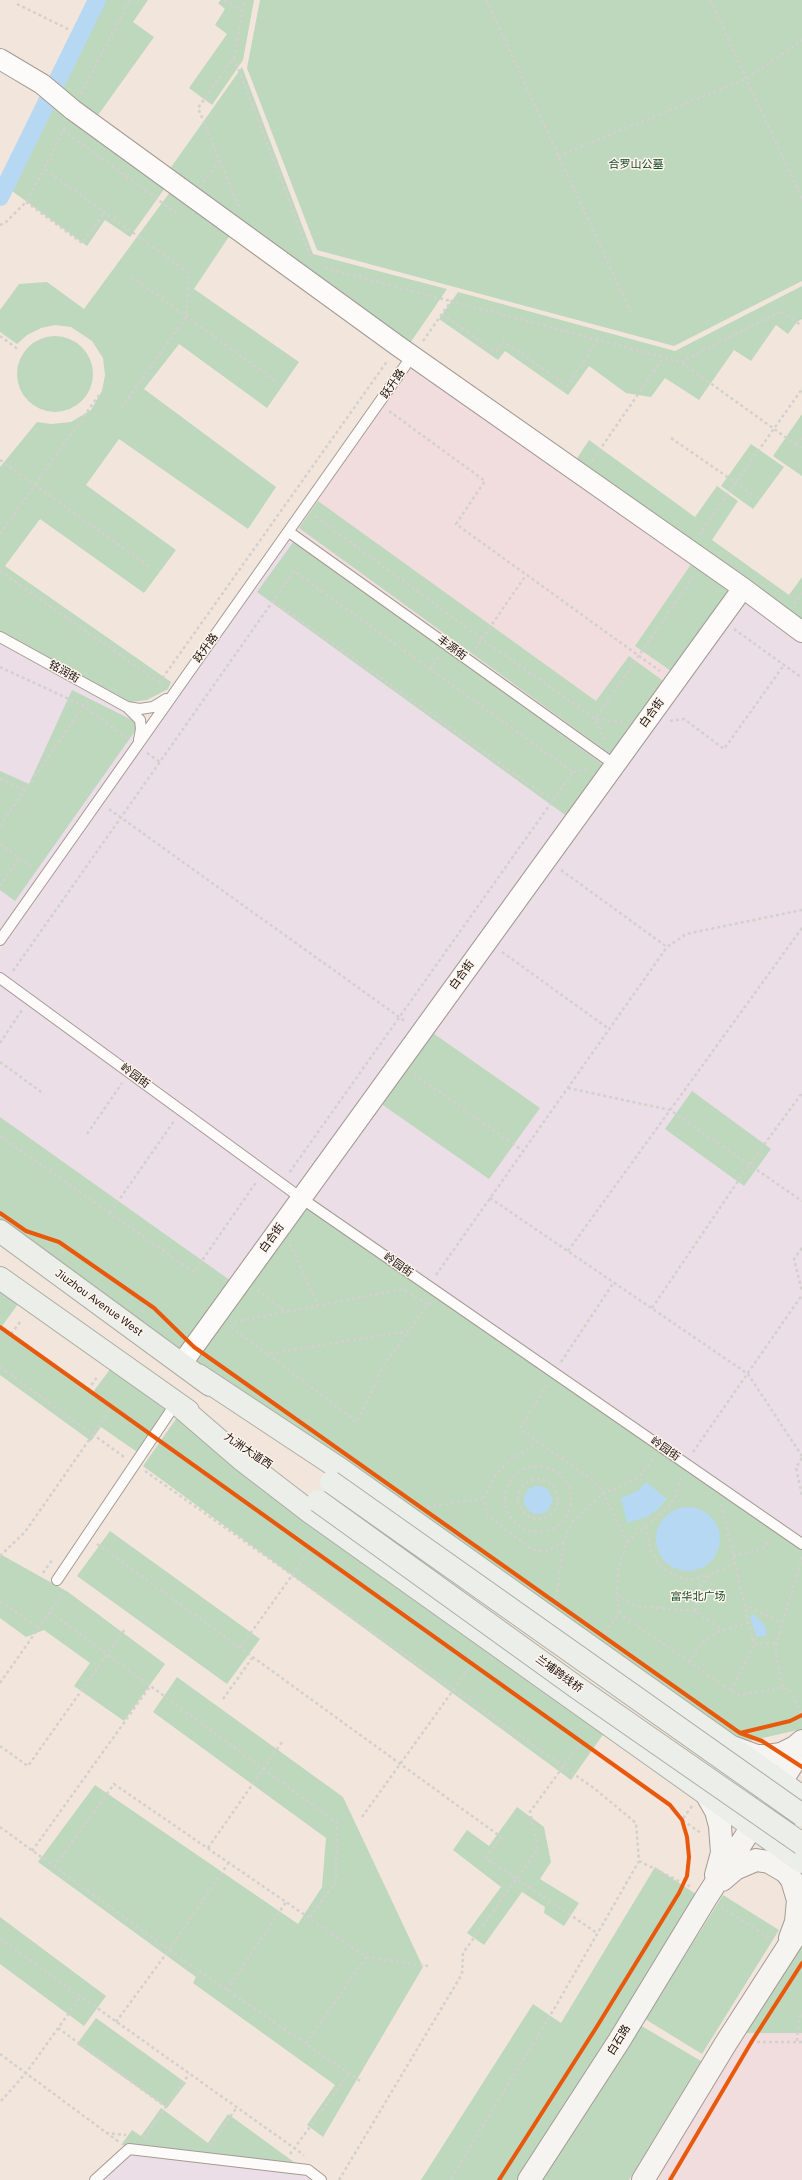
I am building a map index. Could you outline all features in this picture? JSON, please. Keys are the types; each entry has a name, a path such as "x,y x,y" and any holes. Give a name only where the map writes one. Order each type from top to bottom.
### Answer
{"main road":[{"name":"Jiuzhou Avenue West","path":"0,1231 190,1369"},
{"path":"0,1278 176,1403 241,1459 310,1512 707,1795 716,1812 720,1826 722,1853 714,1883 706,1898"},
{"path":"190,1369 262,1430 331,1482 802,1815"},
{"path":"190,1369 321,1456 732,1746 746,1753 767,1756 781,1754 795,1747 802,1741"},
{"name":"九洲大道西","path":"176,1403 248,1450 318,1501"},
{"name":"兰埔跨线桥","path":"318,1501 579,1689 798,1853"},
{"path":"675,1772 683,1775 696,1773 707,1768 713,1761 716,1752 715,1747 706,1728"},
{"path":"732,1746 775,1806 798,1853"},
{"path":"775,1806 802,1749"},
{"path":"706,1898 736,1852 775,1806 802,1768"},
{"path":"707,1795 775,1806 802,1815"},
{"path":"706,1898 726,1876 745,1864 756,1860 777,1865 792,1880 798,1900 796,1922 786,1949"},
{"name":"白石路","path":"529,2180 619,2041 706,1898"},
{"path":"786,1949 802,1918"},
{"path":"643,2180 726,2043 802,1925"}],"street":[{"path":"0,59 42,84 73,110 405,351 697,555 801,630"},
{"name":"白合街","path":"190,1369 221,1320 242,1280 743,588"}],"lane":[{"name":"跃升路","path":"0,940 173,692 290,532 379,404 405,351"},
{"name":"丰源街","path":"290,532 615,765"},
{"name":"铭润街","path":"0,637 127,707 140,720 141,735 136,745"},
{"name":"铭润街","path":"127,707 140,709 153,707 173,692"},
{"name":"岭园街","path":"3,980 301,1198 802,1544"},
{"path":"57,1580 176,1403"},
{"path":"96,2180 129,2149 308,2170 321,2180"}],"path":[{"path":"0,225 5,223 26,202 130,0"},
{"path":"224,0 243,13"},
{"path":"240,211 198,108 234,57 245,0"},
{"path":"486,0 631,312"},
{"path":"710,0 802,199"},
{"path":"17,4 70,30"},
{"path":"558,156 746,79 802,40"},
{"path":"234,57 315,266"},
{"path":"63,130 179,215"},
{"path":"192,197 220,160"},
{"path":"44,168 189,273 186,317 120,410"},
{"path":"26,202 82,243 105,212"},
{"path":"322,268 681,362 802,449"},
{"path":"132,277 277,382"},
{"path":"160,682 405,351 442,314 451,301"},
{"path":"681,362 781,310 802,326"},
{"path":"442,314 496,352 503,341 567,386 598,340"},
{"path":"0,336 19,350"},
{"path":"590,464 663,358"},
{"path":"595,719 639,656 736,483 802,389"},
{"path":"0,534 99,395"},
{"path":"379,404 486,481 456,524 674,682"},
{"path":"796,445 802,436"},
{"path":"671,438 755,496"},
{"path":"0,460 150,567"},
{"path":"305,509 482,639 595,719 644,724 684,719 724,749 784,665"},
{"path":"0,571 173,692"},
{"path":"3,980 160,762 294,571 573,772"},
{"path":"468,660 526,575"},
{"path":"273,601 552,801"},
{"path":"786,601 793,606"},
{"path":"721,619 802,678"},
{"path":"0,667 84,706 160,762"},
{"path":"0,826 96,689"},
{"path":"281,1183 573,772 615,765 595,719"},
{"path":"0,779 25,790"},
{"path":"97,801 421,1033"},
{"path":"0,844 44,876"},
{"path":"0,886 20,858"},
{"path":"546,859 667,947"},
{"path":"428,1286 667,947 686,934 802,910"},
{"path":"568,1251 802,928"},
{"path":"487,941 609,1029"},
{"path":"0,1043 30,999"},
{"path":"0,1062 44,1094"},
{"path":"398,1064 523,1151"},
{"path":"87,1134 129,1072"},
{"path":"568,1088 670,1110 802,1201"},
{"path":"652,1308 749,1165 802,1093"},
{"path":"110,1213 182,1110"},
{"path":"0,1136 194,1272 265,1171"},
{"path":"490,1198 748,1374 802,1457 796,1468 802,1495"},
{"path":"281,1226 318,1305"},
{"path":"62,1245 72,1252"},
{"path":"597,1632 603,1636 619,1613 617,1595 618,1570 628,1543 668,1508 677,1494 686,1464 802,1293 794,1259 802,1248"},
{"path":"242,1280 285,1312"},
{"path":"614,1282 520,1428 599,1485 628,1543"},
{"path":"221,1320 285,1312 402,1289 428,1305"},
{"path":"221,1320 357,1422 385,1363 437,1292"},
{"path":"141,1299 149,1305 141,1314"},
{"path":"11,1334 20,1322"},
{"path":"5,1331 17,1339"},
{"path":"267,1354 409,1331"},
{"path":"0,1367 92,1434 595,1789 636,1823 639,1861 598,1933 450,2180"},
{"path":"88,1390 97,1378"},
{"path":"82,1385 94,1394"},
{"path":"106,1402 118,1411"},
{"path":"0,1556 25,1532 112,1407"},
{"path":"538,1441 527,1450 510,1460 495,1476 484,1498 487,1515 531,1549 545,1552 564,1542"},
{"path":"549,1598 555,1602 564,1542 571,1523 603,1493 616,1489 640,1476 662,1448"},
{"path":"539,1466 550,1468 566,1482 570,1493 570,1504 566,1515 560,1524 550,1530 539,1532 528,1530 518,1525 511,1518 506,1509 505,1498 509,1483 519,1472 529,1468 539,1466"},
{"path":"533,1479 540,1479 552,1483 556,1489 559,1503 552,1515 538,1520 525,1515 521,1510 518,1498 522,1486 533,1479"},
{"path":"716,1485 754,1644 731,1691"},
{"path":"421,1508 484,1498"},
{"path":"421,1508 428,1512"},
{"path":"646,1526 651,1552 659,1565 673,1575 690,1580 709,1575 735,1563"},
{"path":"733,1556 763,1549 778,1528"},
{"path":"87,1536 501,1837 486,1858 598,1933"},
{"path":"305,1545 318,1554"},
{"path":"240,1648 311,1549"},
{"path":"783,1688 774,1649 802,1557"},
{"path":"695,1611 700,1588 709,1575"},
{"path":"0,1683 61,1596 57,1580"},
{"path":"617,1595 636,1606 695,1611 722,1630"},
{"path":"0,1601 39,1628"},
{"path":"744,1604 782,1623"},
{"path":"50,1612 337,1823 336,1882 309,1918"},
{"path":"619,1613 737,1695 783,1688 791,1692 802,1715 796,1718"},
{"path":"689,1662 702,1643 722,1630 749,1622"},
{"path":"0,1746 28,1766 125,1629"},
{"path":"754,1644 776,1643"},
{"path":"222,1699 253,1657"},
{"path":"465,1659 478,1668"},
{"path":"362,1817 472,1664"},
{"path":"32,1851 151,1685"},
{"path":"575,1738 588,1747"},
{"path":"208,1848 282,1742"},
{"path":"339,2180 462,1974 463,1954 538,1849 530,1812 582,1742"},
{"path":"54,1867 114,1784 366,1957 428,1966"},
{"path":"678,1815 684,1826"},
{"path":"0,1827 169,1950 360,2081"},
{"path":"116,2022 169,1950 228,1862"},
{"path":"681,1887 687,1876"},
{"path":"227,1990 286,1902"},
{"path":"0,1939 306,2157"},
{"path":"306,2044 366,1957"},
{"path":"1,2101 26,2073 81,1996"},
{"path":"797,2042 798,2023 802,2012"},
{"path":"58,2028 166,2107"},
{"path":"748,2048 756,2035"},
{"path":"726,2043 802,2042"},
{"path":"0,2054 129,2149"},
{"path":"141,2150 144,2138 189,2074"},
{"path":"288,2156 349,2074"},
{"path":"210,2146 237,2107"},
{"path":"106,2133 129,2136"},
{"path":"137,2137 151,2139"},
{"path":"202,2145 217,2147"}],"shaded area":[{"path":"412,358 741,588 614,762 294,528"},
{"path":"293,529 613,765 184,1358 0,1227 0,949"},
{"path":"743,590 802,633 802,1543 302,1198"},
{"path":"0,639 155,724 0,946"},
{"path":"802,1926 802,2180 644,2180"},
{"path":"129,2149 308,2170 321,2180 96,2180"}],"green space":[{"path":"103,0 148,0 133,22 154,37 96,118 58,91"},
{"path":"221,0 254,0 243,60 212,105 189,88 227,34 215,25 225,9 218,3"},
{"name":"合罗山公墓","path":"260,0 802,0 802,281 674,346 317,250 247,68"},
{"path":"242,67 313,254 447,289 408,346 167,173"},
{"path":"52,104 165,188 130,237 105,220 87,246 8,188"},
{"path":"170,192 230,235 194,289 299,362 267,408 179,344 144,389 276,487 248,529 119,439 86,485 176,550 144,593 40,519 5,566 171,682 168,689 147,700 130,702 0,631 0,467 37,422 51,424 71,422 91,410 102,391 105,375 103,358 92,341 71,327 55,325 41,328 27,335 17,344 0,332 0,310 19,284 47,282 84,309"},
{"path":"802,286 802,319 797,322 788,334 776,325 751,361 734,350 699,400 665,378 651,397 626,393 589,366 568,395 505,351 498,360 439,319 458,292 675,351"},
{"path":"55,336 70,339 82,347 90,359 93,374 90,389 82,401 70,409 55,412 40,409 28,401 20,389 17,374 20,359 28,347 40,339"},
{"path":"802,414 802,476 773,456"},
{"path":"589,440 695,517 717,486 738,501 712,540 789,595 802,577 802,620 572,466"},
{"path":"751,444 784,467 753,509 721,486"},
{"path":"318,501 596,701 629,656 666,683 613,756 299,528"},
{"path":"294,541 605,766 568,817 257,592"},
{"path":"694,560 733,587 674,673 635,646"},
{"path":"72,690 140,724 15,901 0,890 0,771 29,784"},
{"path":"430,1031 540,1108 489,1179 380,1103"},
{"path":"692,1091 771,1149 744,1186 665,1129"},
{"path":"0,1117 231,1281 183,1350 0,1220"},
{"name":"富华北广场","path":"302,1199 802,1545 802,1729 732,1745 185,1360"},
{"path":"0,1285 21,1300 2,1326 93,1392 114,1364 169,1404 137,1452 101,1427 91,1441 0,1375"},
{"path":"178,1416 607,1729 571,1780 143,1466"},
{"path":"110,1531 260,1639 227,1684 77,1576"},
{"path":"0,1554 68,1592 165,1664 124,1721 74,1686 90,1663 44,1630 26,1637 0,1618"},
{"path":"177,1677 343,1797 423,1967 323,2137 307,2125 335,2085 193,1983 196,1977 38,1862 95,1785 298,1924 322,1887 326,1838 153,1712"},
{"path":"517,1807 544,1827 551,1862 540,1879 579,1903 564,1926 544,1913 545,1907 522,1892 484,1945 467,1933 501,1887 453,1850 467,1830 489,1846"},
{"path":"655,1867 702,1898 522,2180 421,2180 533,2004 561,2023"},
{"path":"723,1895 779,1930 702,2054 645,2019"},
{"path":"0,1917 106,1996 84,2026 0,1964"},
{"path":"802,1943 802,2033 743,2033"},
{"path":"96,2018 186,2083 167,2108 77,2044"},
{"path":"640,2025 701,2061 629,2180 541,2180"},
{"path":"161,2108 208,2143 228,2114 298,2165 121,2145 132,2130 141,2136"}],"water":[{"path":"646,1482 667,1499 658,1509 647,1517 627,1523 621,1498 639,1490"},
{"path":"538,1486 548,1490 552,1500 548,1510 538,1514 528,1510 524,1500 528,1490"},
{"path":"682,1507 694,1507 711,1516 718,1527 720,1539 718,1551 711,1562 694,1571 682,1571 670,1566 661,1557 656,1545 656,1533 661,1521 670,1512"},
{"path":"753,1614 765,1625 767,1634 764,1637 756,1636 750,1617"}],"waterway":[{"path":"0,197 97,0"}],"cycle path":[{"path":"0,1213 26,1231 59,1242 154,1308 194,1347 740,1733 762,1741 802,1767"},
{"path":"0,1327 670,1805 682,1820 687,1837 689,1857 687,1876 679,1893 596,2028 499,2180"},
{"path":"740,1733 790,1721 802,1715"},
{"path":"670,2180 752,2041 802,1963"}]}
